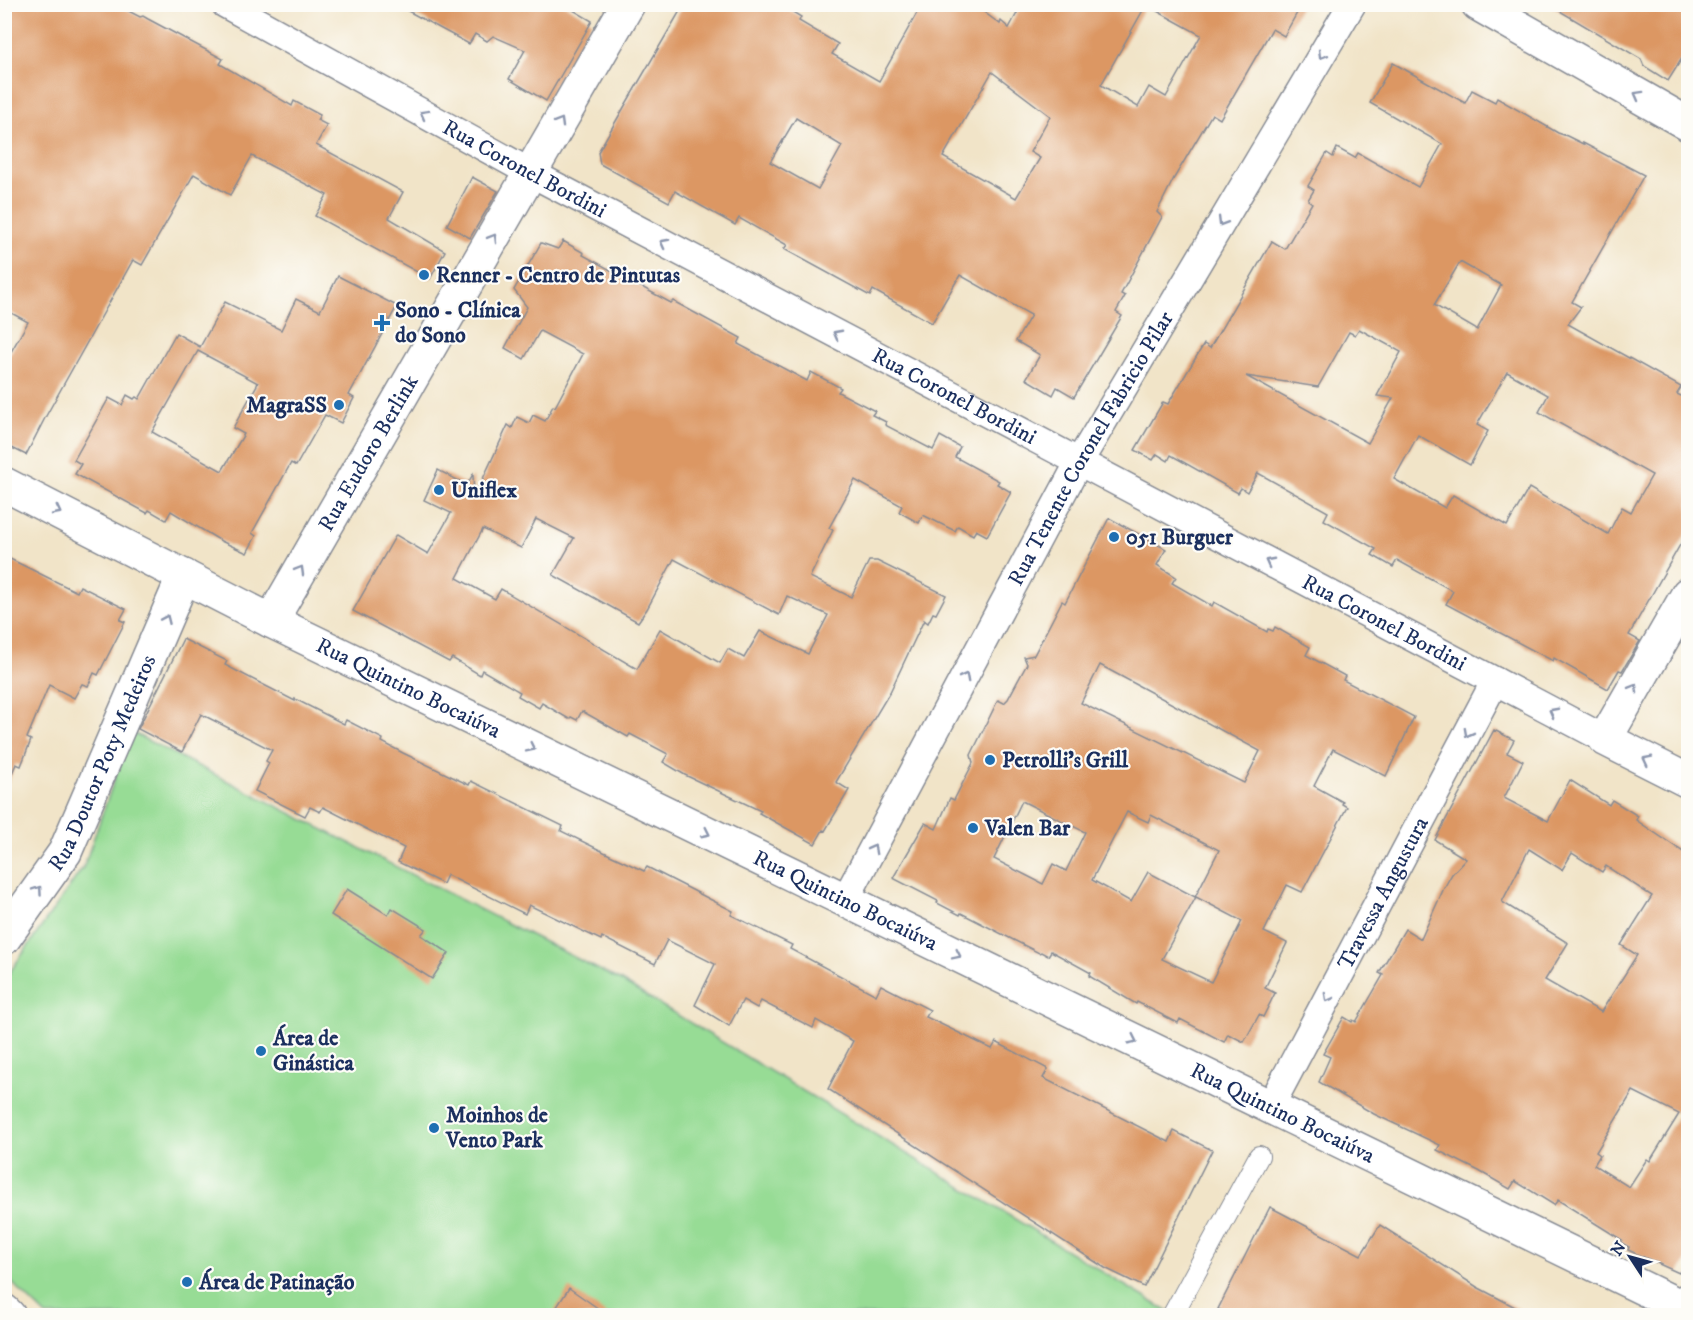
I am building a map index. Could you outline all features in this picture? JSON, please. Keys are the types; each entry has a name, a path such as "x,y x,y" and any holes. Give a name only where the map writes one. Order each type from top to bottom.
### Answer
{"street":[{"name":"Rua Coronel Bordini","path":"225,4 531,173 1605,739 1689,781"},
{"name":"Rua Eudoro Berlink","path":"271,621 628,4"},
{"name":"Rua Tenente Coronel Fabricio Pilar","path":"845,900 1080,462 1352,4"},
{"path":"1478,4 1689,123"},
{"name":"Rua Quintino Bocaiúva","path":"4,484 271,621 1685,1308"},
{"name":"Rua Doutor Poty Medeiros","path":"4,938 65,852 184,576"},
{"path":"1605,739 1689,594"},
{"name":"Travessa Angustura","path":"1270,1107 1495,681"},
{"path":"1172,1316 1259,1156"},
{"path":"4,1311 9,1316"}],"green space":[{"name":"Moinhos de Vento Park","path":"131,732 621,981 1174,1315 46,1316 5,1276 5,979 84,866"}],"building":[{"path":"4,4 117,5 140,17 143,16 223,59 220,64 292,106 294,101 320,115 317,120 327,125 316,145 403,192 389,218 445,251 430,279 315,216 327,195 252,156 230,195 194,174 142,265 133,260 26,455 4,444 4,364 28,322 4,309"},
{"path":"395,4 563,4 592,21 546,101 509,79 525,50 493,36 487,41 475,34 469,44"},
{"path":"684,4 780,4 801,17 799,21 838,44 832,54 879,81 922,4 973,4 1009,28 1022,4 1302,4 1284,36 1272,29 1220,119 1212,114 1174,178 1157,212 1162,217 1121,294 1125,296 1116,312 1122,316 1074,397 1057,387 1053,395 1026,379 1040,355 1016,341 1031,315 960,275 932,323 873,290 870,296 784,249 787,245 739,218 735,225 675,191 669,202 600,164 598,152","holes":["1146,5 1201,35 1166,97 1149,87 1138,107 1101,85","992,72 1050,116 1030,152 1040,158 1016,198 943,157","796,118 842,146 818,189 770,162"]},
{"path":"1548,4 1689,4 1689,47 1668,81 1644,66 1641,59"},
{"path":"1393,63 1465,103 1472,90 1495,102 1497,98 1558,133 1583,143 1644,175 1572,302 1581,307 1568,324 1681,387 1677,394 1689,400 1689,529 1629,635 1640,641 1608,689 1554,658 1553,661 1446,604 1453,591 1397,560 1393,567 1372,555 1376,549 1324,520 1328,512 1258,473 1247,492 1241,488 1238,493 1171,455 1168,461 1157,454 1153,460 1135,450 1163,402 1168,404 1204,344 1210,348 1272,241 1285,249 1312,203 1308,200 1314,190 1308,186 1327,153 1333,157 1337,148 1355,158 1358,153 1418,187 1442,144 1370,103","holes":["1460,262 1501,285 1477,330 1434,305","1359,329 1401,352 1377,396 1393,398 1368,443 1246,376 1318,387 1349,332 1355,335","1507,372 1548,395 1539,412 1652,475 1631,512 1622,507 1608,534 1529,488 1507,526 1453,495 1445,508 1394,479 1418,435 1470,465 1488,431 1477,425"]},
{"path":"472,177 498,191 470,238 447,225"},
{"path":"563,241 584,253 583,255 671,303 673,301 741,338 738,344 807,381 811,372 841,388 838,392 875,411 872,415 886,422 885,425 933,450 940,436 960,447 955,457 999,481 997,484 1011,492 987,536 976,530 973,535 958,526 955,531 923,515 919,523 899,512 902,506 855,480 829,528 833,530 810,577 851,597 869,561 877,561 946,595 936,614 933,613 928,623 924,620 890,692 836,782 849,790 815,844 759,813 761,811 663,762 668,754 630,734 628,737 582,711 577,720 571,717 569,719 542,703 539,708 518,696 520,692 482,670 480,675 452,658 449,662 353,611 396,535 428,554 451,513 424,500 438,470 467,485 473,474 474,498 508,425 512,428 517,417 529,423 533,415 545,421 553,406 555,407 583,354 540,331 524,359 505,348 527,307 514,290 541,243 558,249","holes":["536,519 574,538 553,575 638,622 674,559 779,615 787,596 828,615 808,654 760,631 744,658 728,649 720,663 660,629 637,669 501,589 495,599 457,578 483,529 521,548"]},
{"path":"338,276 397,306 349,395 354,398 341,423 325,415 296,466 291,463 252,533 256,536 247,553 221,541 171,511 166,520 149,510 147,513 75,474 81,464 74,460 109,398 122,405 127,395 139,399 176,333 200,347 225,302 281,330 296,299 320,311","holes":["198,351 258,383 233,428 244,434 222,471 152,432"]},
{"path":"1109,518 1166,549 1157,565 1176,577 1172,583 1212,606 1214,602 1267,632 1268,629 1273,631 1275,627 1310,647 1306,655 1345,676 1343,680 1414,717 1386,776 1333,749 1314,786 1343,802 1342,804 1347,807 1302,892 1287,885 1264,932 1287,943 1265,988 1275,993 1263,1017 1259,1015 1244,1042 1228,1034 1224,1042 1180,1019 1178,1023 1137,1002 1136,1004 1089,976 1091,973 1051,951 1048,956 1039,953 961,913 960,915 893,878 925,823 936,829 950,798 954,800 973,763 971,755 998,700 1004,703 1008,699 1027,664 1024,657 1034,655 1062,601 1065,603","holes":["1100,665 1260,751 1244,783 1081,703","1022,801 1085,832 1066,871 1053,864 1043,884 994,859","1127,812 1148,822 1151,815 1219,850 1195,897 1148,872 1131,902 1092,880","1196,897 1242,921 1211,982 1162,959"]},
{"path":"4,556 77,592 80,586 126,609 120,620 125,622 98,675 94,673 88,686 82,684 74,698 49,685 27,738 31,740 21,766 16,764 5,790"},
{"path":"183,639 227,661 225,665 295,701 295,699 344,724 346,720 383,739 382,742 403,753 469,785 471,781 563,826 561,831 644,871 647,867 733,911 731,915 792,945 790,949 876,995 881,985 930,1010 926,1017 992,1049 996,1042 1048,1069 1043,1078 1169,1142 1174,1131 1212,1150 1144,1287 1105,1268 828,1089 853,1041 816,1020 813,1028 761,1001 757,1008 743,1000 729,1026 695,1005 715,964 667,940 655,964 602,937 601,940 529,905 525,914 447,875 443,884 398,862 404,848 323,807 320,812 310,807 305,816 255,791 269,763 266,761 272,750 201,714 182,752 138,729"},
{"path":"1494,730 1514,740 1507,753 1523,761 1504,798 1548,821 1570,780 1609,805 1612,800 1638,816 1636,820 1689,856 1689,1257 1679,1273 1628,1250 1629,1247 1620,1242 1622,1240 1558,1200 1554,1205 1515,1181 1510,1189 1437,1150 1440,1145 1374,1114 1319,1082 1330,1057 1323,1054 1344,1017 1356,1022 1383,975 1379,973 1405,929 1421,939 1444,888 1452,874 1466,859 1435,840","holes":["1529,849 1562,870 1572,853 1602,872 1606,866 1652,896 1621,945 1637,955 1601,1012 1545,980 1568,943 1502,902","1633,1091 1679,1114 1650,1161 1647,1159 1629,1187 1594,1165 1600,1155 1596,1152"]},
{"path":"347,889 388,915 392,908 426,929 421,935 449,953 432,979 331,915"},
{"path":"1270,1207 1361,1255 1380,1225 1477,1287 1532,1316 1232,1316 1218,1309"},
{"path":"569,1288 609,1316 551,1316"}],"place":[{"name":"Renner - Centro de Pintutas","path":"424,275"},
{"name":"Sono - Clínica do Sono","path":"382,323"},
{"name":"MagraSS","path":"339,405"},
{"name":"Uniflex","path":"439,490"},
{"name":"051 Burguer","path":"1114,537"},
{"name":"Petrolli's Grill","path":"990,760"},
{"name":"Valen Bar","path":"973,828"},
{"name":"Área de Ginástica","path":"261,1051"},
{"name":"Moinhos de Vento Park","path":"434,1128"},
{"name":"Área de Patinação","path":"187,1282"}]}
